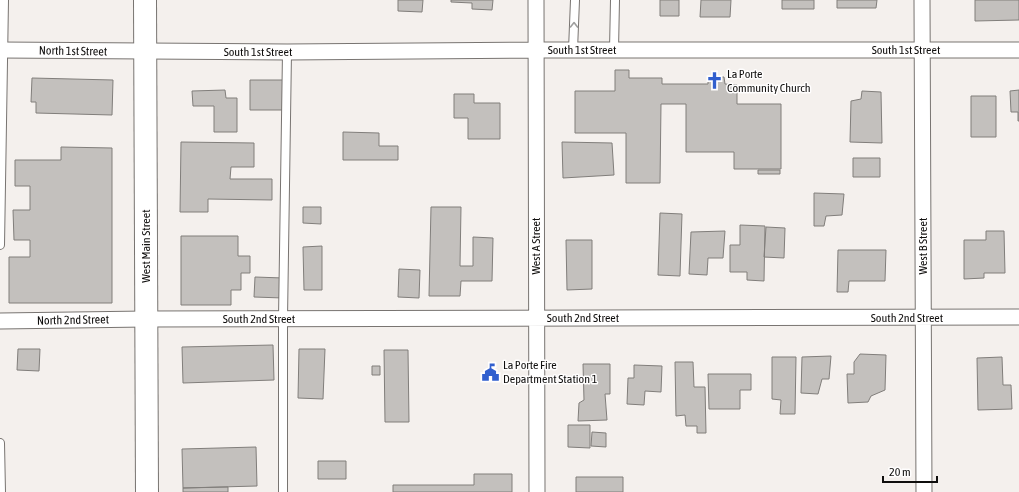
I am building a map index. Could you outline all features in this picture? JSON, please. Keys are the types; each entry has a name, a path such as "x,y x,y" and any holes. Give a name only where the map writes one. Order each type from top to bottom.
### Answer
{"main road":[{"name":"West Main Street","path":"145,0 146,492"}],"street":[{"name":"West A Street","path":"536,0 537,492"},
{"name":"West B Street","path":"922,0 924,492"},
{"name":"North 1st Street","path":"2,50 145,52"},
{"name":"South 1st Street","path":"145,52 1019,50"},
{"name":"South 2nd Street","path":"146,319 1019,318"},
{"name":"North 2nd Street","path":"0,321 146,319"}],"lane":[{"path":"0,245 4,0"},
{"path":"573,50 574,0"},
{"path":"614,50 615,0"},
{"path":"283,492 283,319 287,52"},
{"path":"0,443 1,492"}],"building":[{"path":"398,0 423,0 422,12 398,11"},
{"path":"451,0 493,0 492,10 472,9 472,3 451,2"},
{"path":"660,0 679,0 679,16 660,16"},
{"path":"701,0 731,0 730,17 700,17"},
{"path":"782,0 814,0 814,9 782,9"},
{"path":"837,0 877,0 876,8 837,8"},
{"path":"975,0 1019,0 1019,20 975,21"},
{"path":"615,70 629,70 629,78 662,78 662,84 708,84 708,77 724,77 725,84 737,85 737,104 781,104 781,169 734,169 734,152 686,152 686,104 661,104 660,183 626,183 626,133 575,133 575,91 615,91"},
{"path":"32,78 113,80 112,115 36,113 36,102 31,102"},
{"path":"250,80 284,80 284,110 250,110"},
{"path":"225,90 226,98 237,98 237,132 214,132 214,106 193,106 192,91"},
{"path":"1019,90 1018,121 1018,112 1011,112 1010,91"},
{"path":"862,91 881,92 882,143 850,142 851,101 861,99"},
{"path":"454,94 474,94 474,103 500,103 500,139 468,139 468,118 454,118"},
{"path":"971,96 996,96 996,137 971,137"},
{"path":"343,132 379,133 379,146 398,146 398,160 343,160"},
{"path":"181,142 254,143 254,167 231,167 230,179 272,179 272,200 208,199 208,212 180,212"},
{"path":"562,142 612,143 614,175 563,178"},
{"path":"61,147 112,148 112,303 9,303 9,257 30,257 30,240 14,240 13,210 30,210 30,186 15,186 15,160 61,160"},
{"path":"853,158 880,158 880,177 853,177"},
{"path":"758,170 780,170 780,174 758,174"},
{"path":"814,193 844,194 842,215 826,216 824,226 814,226"},
{"path":"303,207 321,207 321,224 303,223"},
{"path":"431,207 461,207 460,266 473,266 473,237 493,238 492,281 461,281 460,296 429,296"},
{"path":"660,213 682,214 680,276 658,275"},
{"path":"740,225 765,226 764,281 747,280 747,272 730,272 730,245 740,245"},
{"path":"766,227 785,228 784,258 764,257"},
{"path":"725,231 723,258 708,258 707,275 689,274 691,232"},
{"path":"986,231 1004,231 1005,273 984,273 984,278 964,279 964,240 986,240"},
{"path":"181,236 238,236 238,256 250,256 250,273 241,273 241,290 231,290 231,305 181,305"},
{"path":"566,240 592,240 592,289 567,290"},
{"path":"322,246 322,290 304,290 303,247"},
{"path":"838,250 886,250 885,281 849,281 848,292 837,292"},
{"path":"399,269 420,270 419,298 398,297"},
{"path":"255,277 283,278 283,298 254,297"},
{"path":"273,345 274,380 183,383 182,347"},
{"path":"18,349 40,349 39,371 17,370"},
{"path":"299,349 325,349 323,399 298,398"},
{"path":"384,350 408,350 409,422 385,422"},
{"path":"860,354 886,355 885,390 871,396 868,402 848,403 847,374 854,374 854,362"},
{"path":"831,356 829,379 822,379 818,394 801,393 802,357"},
{"path":"772,357 796,357 795,414 780,414 781,400 772,399"},
{"path":"1002,357 1003,385 1011,385 1012,409 978,410 977,358"},
{"path":"675,362 693,362 694,387 705,387 706,433 697,433 697,426 686,426 685,415 676,416"},
{"path":"583,364 610,364 610,394 605,394 607,420 578,421 579,403 584,400"},
{"path":"634,365 662,366 661,392 645,391 644,405 627,404 628,378 634,378"},
{"path":"372,366 380,366 380,375 372,375"},
{"path":"708,374 751,374 751,390 740,390 740,409 709,409"},
{"path":"568,425 590,425 590,448 568,447"},
{"path":"592,432 606,433 606,447 591,446"},
{"path":"256,447 257,486 183,488 182,449"},
{"path":"318,461 346,461 346,479 318,479"},
{"path":"474,474 512,474 512,492 393,492 393,485 474,485"},
{"path":"576,477 623,477 623,492 576,492"},
{"path":"228,487 228,492 183,492 183,488"}],"place":[{"name":"La Porte Community Church","path":"714,81"},
{"name":"La Porte Fire Department Station 1","path":"490,372"}]}
